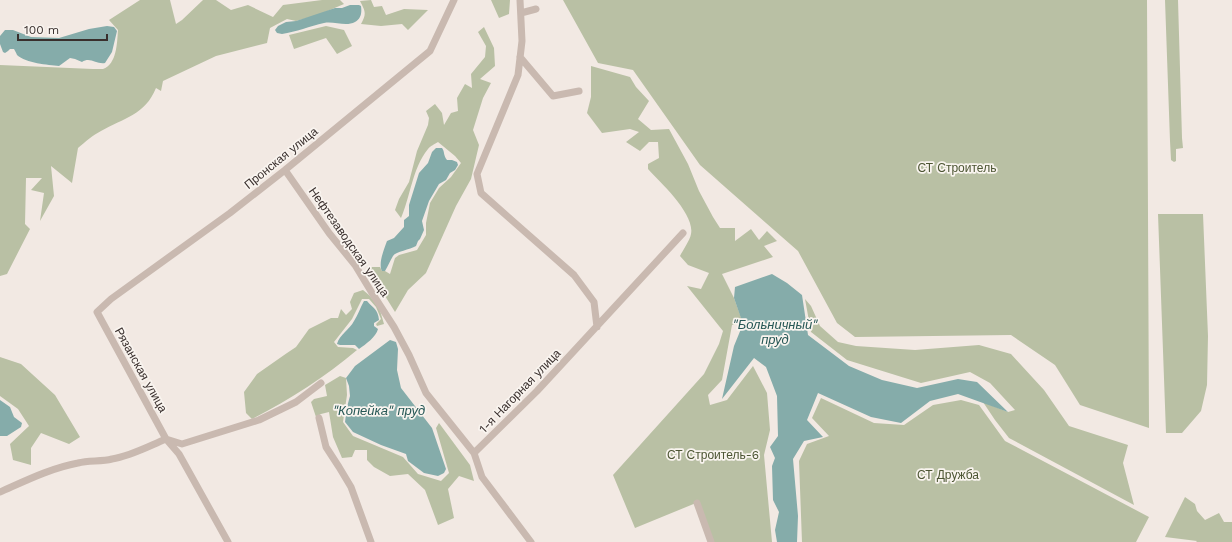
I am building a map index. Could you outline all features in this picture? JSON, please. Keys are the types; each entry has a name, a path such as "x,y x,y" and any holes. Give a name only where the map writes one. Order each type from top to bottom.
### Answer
{"street":[{"name":"Пронская улица","path":"97,312 111,299 230,213 285,170 430,51 454,0"},
{"path":"520,0 522,41 518,75 477,174 481,192 574,275 594,302 597,326"},
{"path":"521,13 536,9"},
{"path":"520,57 553,96 580,91"},
{"name":"Нефтезаводская улица","path":"285,170 329,233 355,265 394,327 409,355 426,393 474,454"},
{"name":"1-я Нагорная улица","path":"474,454 537,391 684,233"},
{"name":"Рязанская улица","path":"97,312 166,439 179,454 228,542"},
{"path":"0,492 37,475 59,468 77,463 111,460 131,454 166,439 182,444 259,420 296,402 321,383"},
{"path":"319,418 326,447 351,487 372,542"},
{"path":"474,454 482,477 531,542"},
{"path":"697,503 711,542"}],"green space":[{"path":"140,0 170,0 176,24 203,0 216,0 231,10 248,5 273,17 283,5 322,0 340,0 344,4 318,15 296,21 287,19 270,28 267,43 216,56 163,81 161,91 156,88 146,104 140,110 98,133 78,148 72,183 51,166 54,196 40,221 44,193 31,190 42,178 26,178 25,224 30,229 7,274 0,276 0,65 103,69 111,63 117,47 118,30 109,20"},
{"path":"371,0 374,7 382,6 386,15 404,9 428,10 408,30 402,24 381,26 361,24 365,12 360,1"},
{"path":"491,0 510,0 509,14 499,18"},
{"name":"СТ Строитель","path":"563,0 1147,0 1149,428 1080,405 1055,365 1011,335 855,337 837,323 798,251 700,165 633,70 598,63"},
{"path":"1165,0 1178,0 1183,148 1176,149 1176,161 1174,162 1171,160"},
{"path":"326,26 344,30 352,46 337,54 326,38 294,49 289,35"},
{"path":"484,27 494,48 495,66 480,79 491,83 483,98 473,130 479,145 471,179 456,206 426,273 408,290 395,312 367,267 380,267 382,271 390,274 395,258 399,255 417,250 426,235 426,223 430,203 439,188 451,177 461,163 438,142 429,148 418,165 401,218 395,210 399,199 409,182 417,151 428,125 429,118 426,111 435,104 442,113 444,125 451,113 458,111 457,98 465,84 472,88 471,74 485,57 486,46 478,32"},
{"name":"СТ Строитель-6","path":"591,66 630,77 636,87 649,101 638,119 651,130 669,129 688,164 699,191 720,228 735,228 735,241 751,229 759,240 767,231 777,241 764,246 773,257 722,274 734,298 743,323 732,325 722,380 708,395 710,405 727,400 753,366 767,393 770,430 764,455 772,542 711,542 696,503 635,528 613,475 704,374 719,344 723,331 687,286 701,289 709,273 688,265 680,256 691,234 691,226 683,208 648,169 648,164 659,158 658,142 649,142 640,151 626,142 639,132 630,129 602,133 587,113 591,97"},
{"path":"1158,214 1203,214 1208,336 1207,385 1201,411 1182,433 1166,433"},
{"path":"363,290 379,307 384,324 377,326 376,324 381,319 376,307 369,299 362,299 352,319 334,342 338,347 353,348 357,350 306,388 252,419 246,413 244,392 257,374 296,347 309,329 331,318 338,318 341,309 346,315 352,309 350,302 354,293"},
{"path":"805,299 811,306 820,326 838,342 856,346 915,350 979,345 1011,354 1044,390 1069,426 1128,445 1123,463 1134,505 1009,438 983,402 1008,412 1015,410 990,383 970,372 921,383 847,360 811,332"},
{"path":"0,357 21,364 55,395 80,437 69,444 41,433 31,448 31,465 13,460 10,444 29,426 18,409 0,396"},
{"path":"340,376 346,378 347,395 343,422 353,436 403,457 418,474 441,481 449,473 436,428 439,423 470,465 474,481 459,476 448,489 454,518 438,525 425,490 408,474 390,476 374,467 367,460 367,450 355,450 352,457 342,458 333,437 329,412 316,417 311,402 314,399 327,396 325,385"},
{"name":"СТ Дружба","path":"821,398 874,423 904,425 933,405 961,400 979,405 1005,441 1149,517 1136,542 802,542 799,461 807,444 829,436 812,418"},
{"path":"1185,497 1195,504 1197,511 1205,520 1219,513 1224,522 1232,522 1232,542 1196,542 1197,541 1165,537"}],"water":[{"path":"350,5 361,6 360,17 357,21 344,24 324,23 282,34 277,33 275,30 278,26 286,22 296,21 335,8 342,8"},
{"path":"107,26 114,27 117,31 112,52 105,63 99,63 91,60 85,60 82,62 70,58 59,66 37,63 21,58 17,55 14,49 10,49 5,53 3,52 0,44 0,36 5,30 13,30 31,37 59,38 89,29"},
{"path":"436,148 442,148 447,160 457,162 458,165 455,170 450,173 446,180 439,184 429,201 422,221 424,230 416,246 395,254 385,271 382,271 381,261 387,241 394,238 404,227 404,220 409,216 409,205 419,173 428,163 432,152"},
{"name":"\"Больничный\" пруд","path":"772,274 787,283 802,295 808,335 849,366 882,380 917,388 958,379 977,382 1008,412 958,394 930,401 901,423 871,417 818,393 807,420 823,437 804,441 793,459 798,516 797,542 777,542 775,530 779,512 773,500 772,466 775,458 770,447 778,436 777,396 766,367 754,358 722,399 734,346 743,324 734,298 735,287"},
{"path":"364,301 367,301 378,313 379,320 374,323 374,326 378,329 377,332 359,349 355,345 337,344 352,324"},
{"name":"\"Копейка\" пруд","path":"390,340 396,342 398,349 397,370 401,388 432,428 446,469 444,473 438,476 424,473 408,461 406,454 381,445 353,432 345,422 350,396 346,378 355,366"},
{"path":"0,400 10,407 14,417 22,423 21,427 7,436 0,436"}]}
